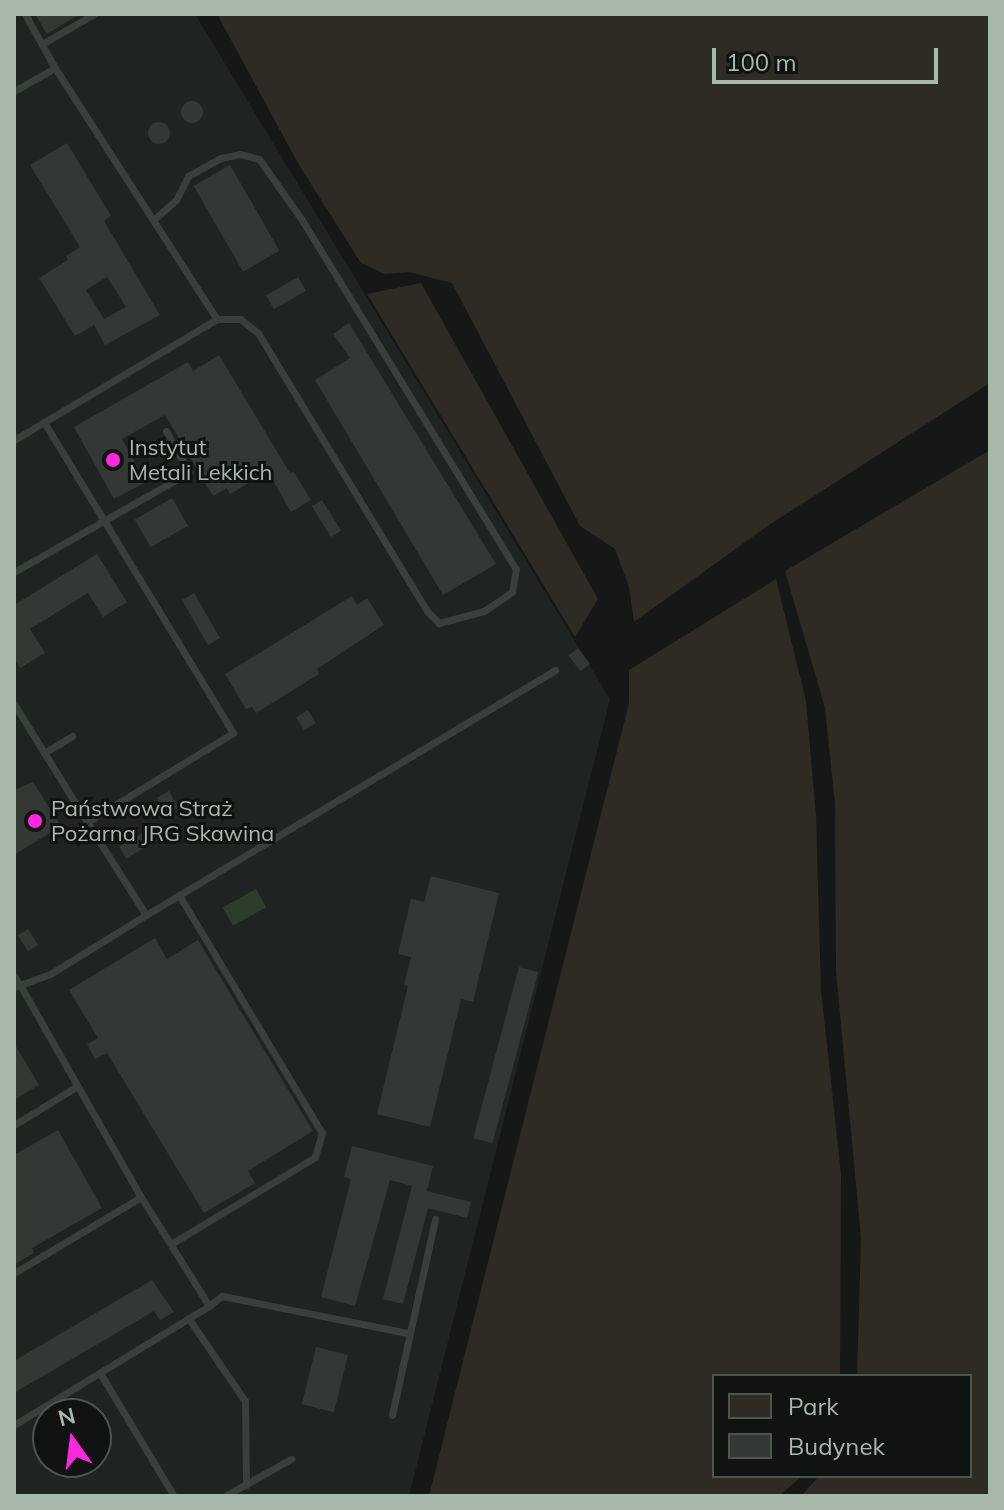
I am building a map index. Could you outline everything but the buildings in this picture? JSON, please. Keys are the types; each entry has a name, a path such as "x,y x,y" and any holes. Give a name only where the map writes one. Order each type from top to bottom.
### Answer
{"lane":[{"path":"14,20 24,14 55,68 217,319"},
{"path":"42,44 94,14"},
{"path":"14,91 55,68"},
{"path":"14,440 217,319 240,319 258,333 427,611 439,623 484,611 512,592 516,569 302,220 259,159 240,154 221,158 188,176 176,200 153,220"},
{"path":"44,422 233,733 87,822"},
{"path":"14,572 189,472 166,431"},
{"path":"17,986 50,974 555,670"},
{"path":"14,705 146,915"},
{"path":"44,753 72,736"},
{"path":"171,1244 315,1157 322,1133 179,895"},
{"path":"14,976 141,1197 209,1306"},
{"path":"14,1125 76,1087"},
{"path":"14,1273 141,1197"},
{"path":"392,1415 407,1333 435,1219"},
{"path":"14,1425 222,1296 407,1333"},
{"path":"189,1319 245,1401 246,1485"},
{"path":"100,1373 174,1496"},
{"path":"225,1496 291,1459"}],"shaded area":[{"path":"14,14 195,14 610,699 409,1496 14,1496"},
{"path":"256,889 266,907 233,926 223,907"}],"green space":[{"path":"217,14 990,14 990,383 769,525 634,622 629,587 615,549 580,526 452,283 409,272 385,274 361,263 299,165"},
{"path":"421,283 598,599 575,637 367,294"},
{"path":"990,450 990,1496 801,1496 817,1478 972,1478 972,1374 857,1374 861,1238 836,972 835,804 825,708 785,571"},
{"path":"776,579 806,701 816,816 821,990 841,1174 840,1374 712,1374 712,1478 800,1478 779,1496 429,1496 629,703 629,670"}],"place":[{"name":"Instytut Metali Lekkich","path":"113,460"},
{"name":"Państwowa Straż Pożarna JRG Skawina","path":"35,821"}]}
